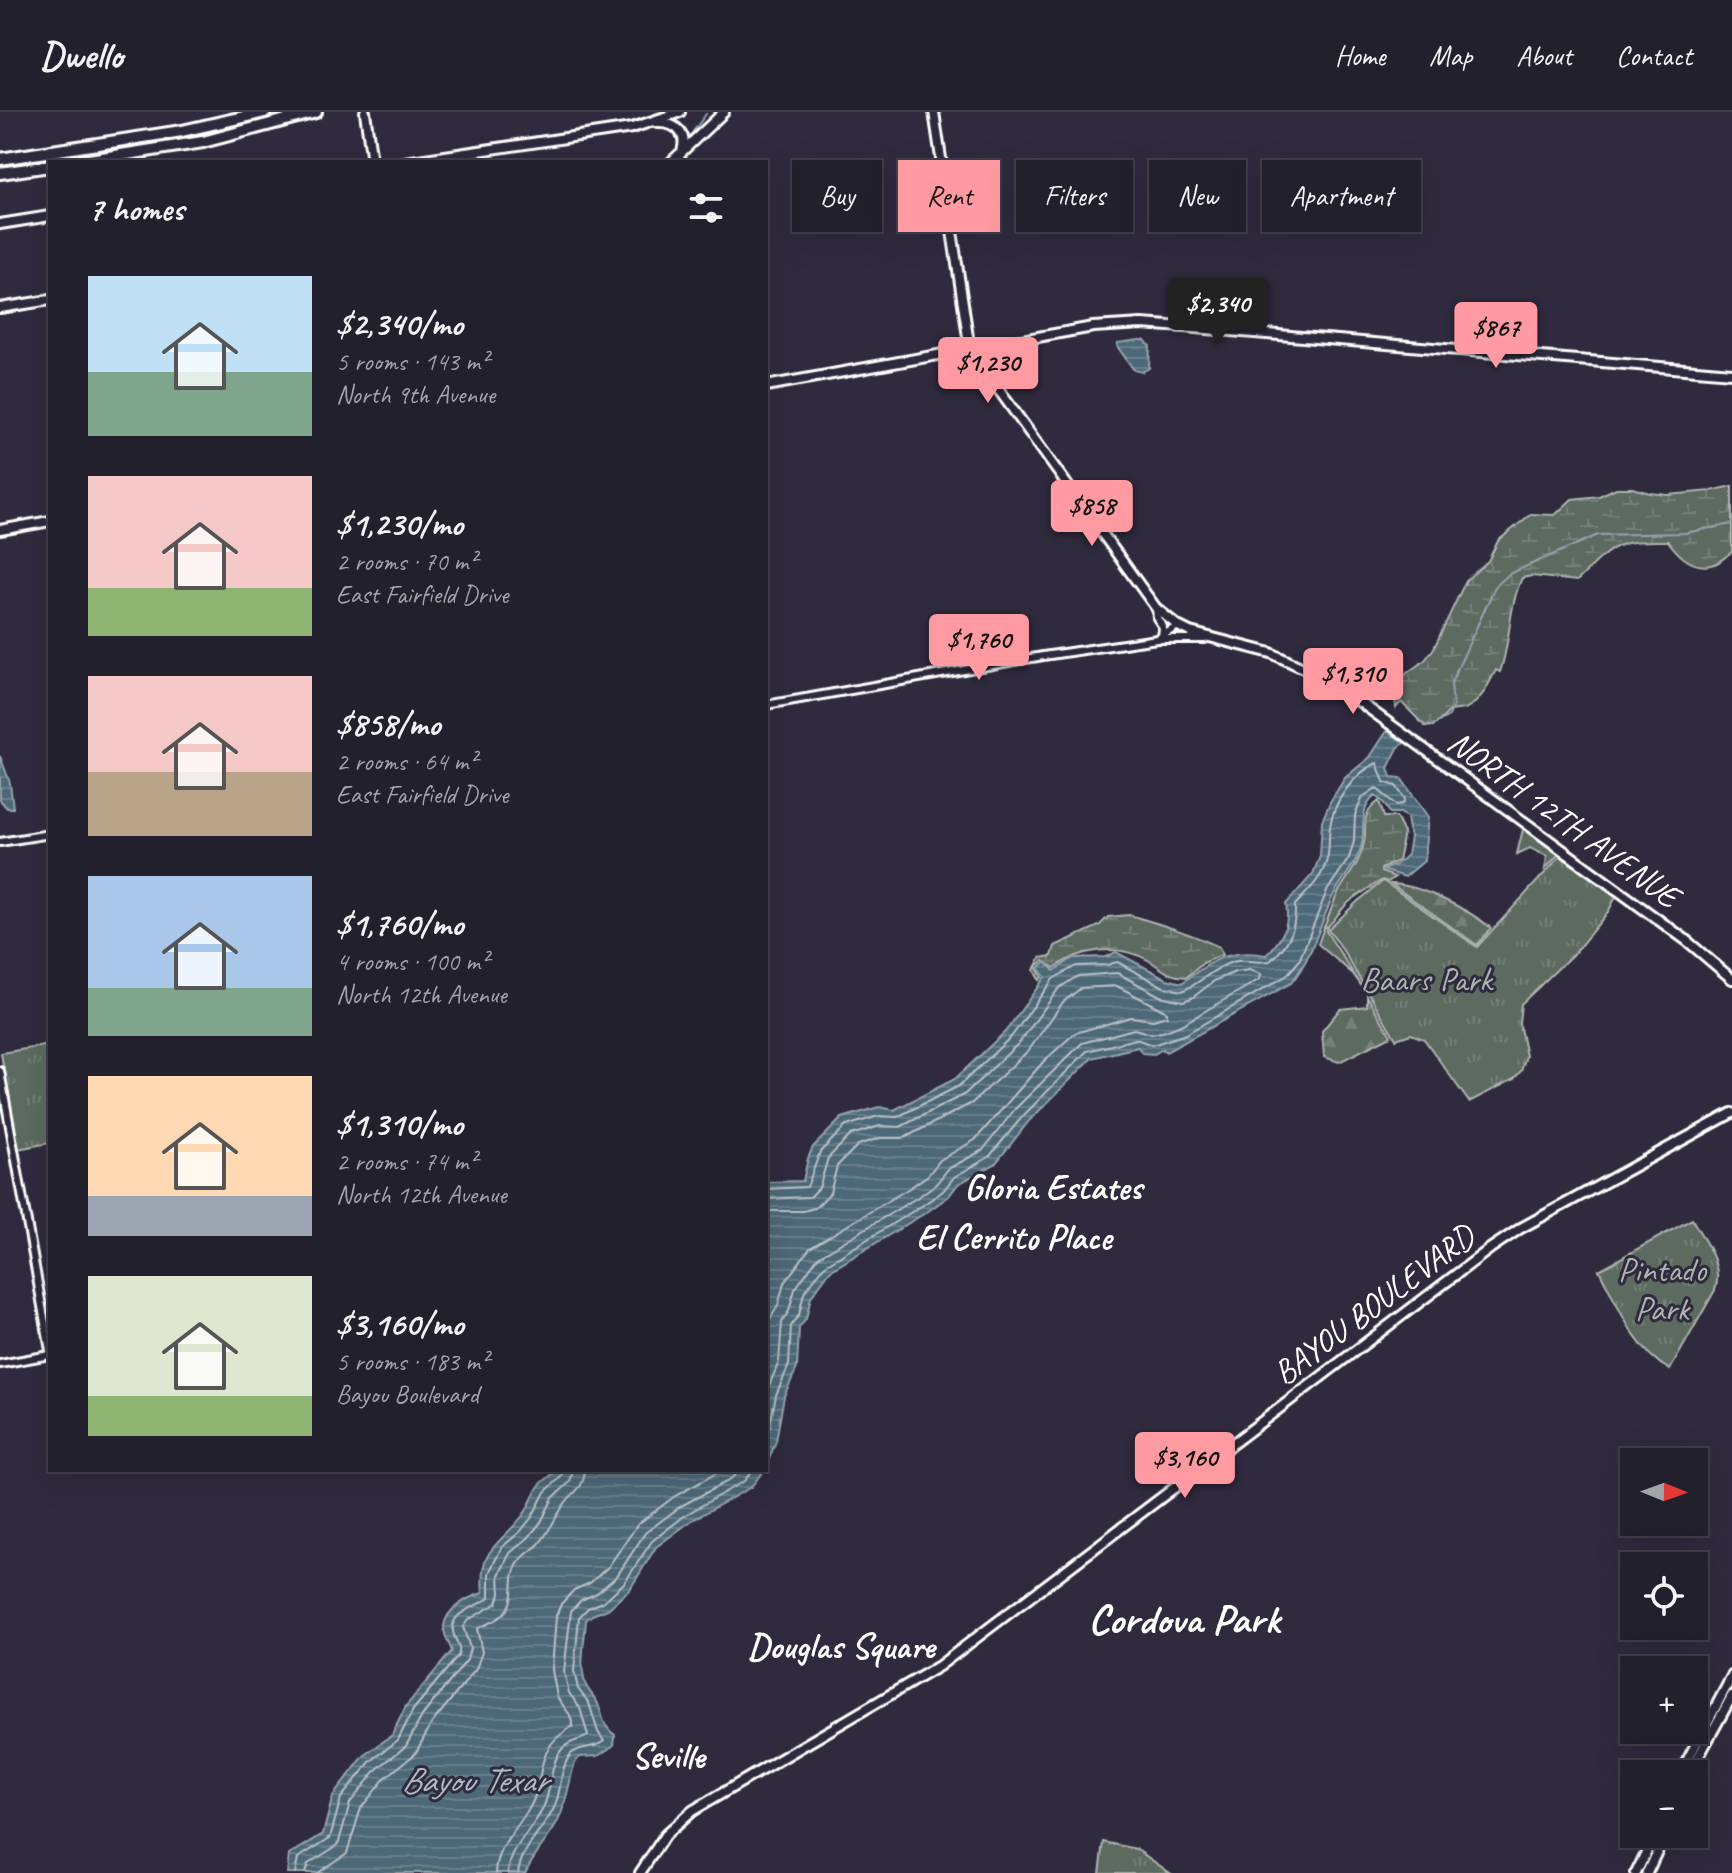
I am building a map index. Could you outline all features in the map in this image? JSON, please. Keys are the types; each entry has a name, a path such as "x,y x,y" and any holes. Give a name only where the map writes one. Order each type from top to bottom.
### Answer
{"highway":[{"path":"0,159 182,131 265,112"},
{"path":"90,160 203,142 316,112"},
{"path":"0,173 48,166"}],"main road":[{"path":"365,112 372,160"},
{"path":"646,124 680,112"},
{"path":"934,112 970,350"},
{"path":"674,160 722,115"},
{"path":"418,160 646,124 670,123 678,128 684,141 681,154"},
{"path":"0,224 48,216"},
{"path":"0,308 48,300"},
{"path":"768,386 1093,327 1142,324 1732,373"},
{"path":"988,377 987,362 994,345"},
{"name":"NORTH 12TH AVENUE","path":"970,350 1156,608 1178,626 1299,664 1340,686 1686,940 1732,979"},
{"path":"0,530 48,521"},
{"name":"BAYOU BOULEVARD","path":"640,1873 665,1835 692,1811 939,1666 1491,1248 1521,1228 1732,1113"},
{"path":"1687,1760 1732,1676"},
{"path":"1697,1760 1732,1696"},
{"path":"1636,1873 1648,1848"},
{"path":"1647,1873 1659,1848"}],"street":[{"path":"1156,608 1157,618 1163,627 1160,638"},
{"path":"1160,638 1178,626"},
{"path":"768,705 1160,638 1211,638"},
{"path":"0,842 48,834"},
{"path":"0,1071 48,1342"},
{"path":"0,1364 48,1353"}],"green space":[{"path":"1732,486 1732,552 1719,562 1707,566 1694,564 1682,557 1668,541 1636,542 1625,543 1608,552 1577,581 1532,576 1522,578 1514,601 1500,672 1496,670 1476,702 1465,709 1450,711 1434,726 1425,726 1401,702 1396,708 1394,689 1434,648 1466,580 1488,561 1498,541 1531,514 1555,515 1572,499 1599,496 1616,488 1668,495"},
{"path":"1379,801 1384,817 1396,817 1404,833 1398,861 1381,869 1381,872 1395,877 1388,882 1382,880 1356,897 1324,927 1337,895 1361,853 1368,812"},
{"path":"1524,825 1561,852 1545,869 1547,856 1530,848 1517,854"},
{"name":"Baars Park","path":"1565,851 1619,891 1608,912 1576,951 1521,1004 1519,1023 1526,1056 1521,1071 1514,1079 1469,1102 1424,1039 1411,1034 1396,1039 1328,930 1383,881 1477,947"},
{"path":"1391,884 1415,888 1443,899 1491,928 1477,945"},
{"path":"1129,915 1208,942 1219,947 1222,955 1203,963 1187,977 1170,974 1136,955 1112,950 1076,956 1054,968 1044,961 1036,966 1040,958 1052,956 1055,946 1099,926 1108,917"},
{"path":"1324,927 1327,927 1326,931 1363,988 1353,974 1318,944"},
{"path":"1036,966 1042,977 1039,980 1034,970"},
{"path":"1367,996 1391,1036 1339,1062 1324,1057 1322,1031 1340,1009 1367,1006"},
{"path":"48,1045 48,1143 17,1149 1,1053"},
{"name":"Pintado Park","path":"1692,1219 1715,1262 1717,1281 1715,1290 1670,1370 1646,1351 1637,1339 1599,1270"},
{"path":"1104,1842 1136,1849 1170,1873 1100,1873"}],"water":[{"path":"1145,340 1150,346 1149,368 1142,372 1134,370 1117,346 1118,343"},
{"path":"1387,731 1404,743 1388,768 1391,777 1401,778 1428,817 1424,861 1405,877 1382,870 1396,865 1407,855 1410,837 1407,817 1390,813 1375,796 1365,812 1357,858 1332,898 1310,953 1291,983 1166,1052 1163,1049 1154,1054 1142,1053 1138,1047 1092,1058 1029,1121 995,1164 958,1184 949,1196 927,1212 830,1271 811,1297 806,1319 799,1328 797,1368 784,1396 776,1441 768,1462 768,1182 803,1181 813,1147 842,1118 879,1107 894,1110 955,1079 1006,1031 1045,977 1038,968 1046,962 1054,971 1073,958 1106,957 1116,952 1167,979 1182,983 1221,958 1242,953 1266,955 1284,932 1286,904 1313,874 1320,856 1322,821 1330,802 1345,778 1370,757"},
{"path":"0,756 10,783 13,808 7,808 0,800"},
{"name":"Bayou Texar","path":"556,1472 762,1472 751,1487 691,1521 656,1547 630,1589 608,1609 586,1620 583,1676 606,1725 615,1735 614,1745 598,1756 580,1757 575,1762 557,1822 525,1873 287,1873 289,1855 323,1834 333,1796 364,1756 392,1735 406,1706 452,1651 444,1629 449,1614 465,1601 483,1593 482,1578 487,1556 524,1514 539,1486"}],"waterway":[{"path":"689,137 706,114"},
{"path":"1430,727 1449,716 1453,707 1451,683 1495,587 1509,574 1598,535 1685,533 1732,524"}],"district":[{"name":"Gloria Estates","path":"1053,1186"},
{"name":"El Cerrito Place","path":"1014,1236"},
{"name":"Cordova Park","path":"1184,1618"},
{"name":"Douglas Square","path":"841,1645"},
{"name":"Seville","path":"668,1755"}]}
